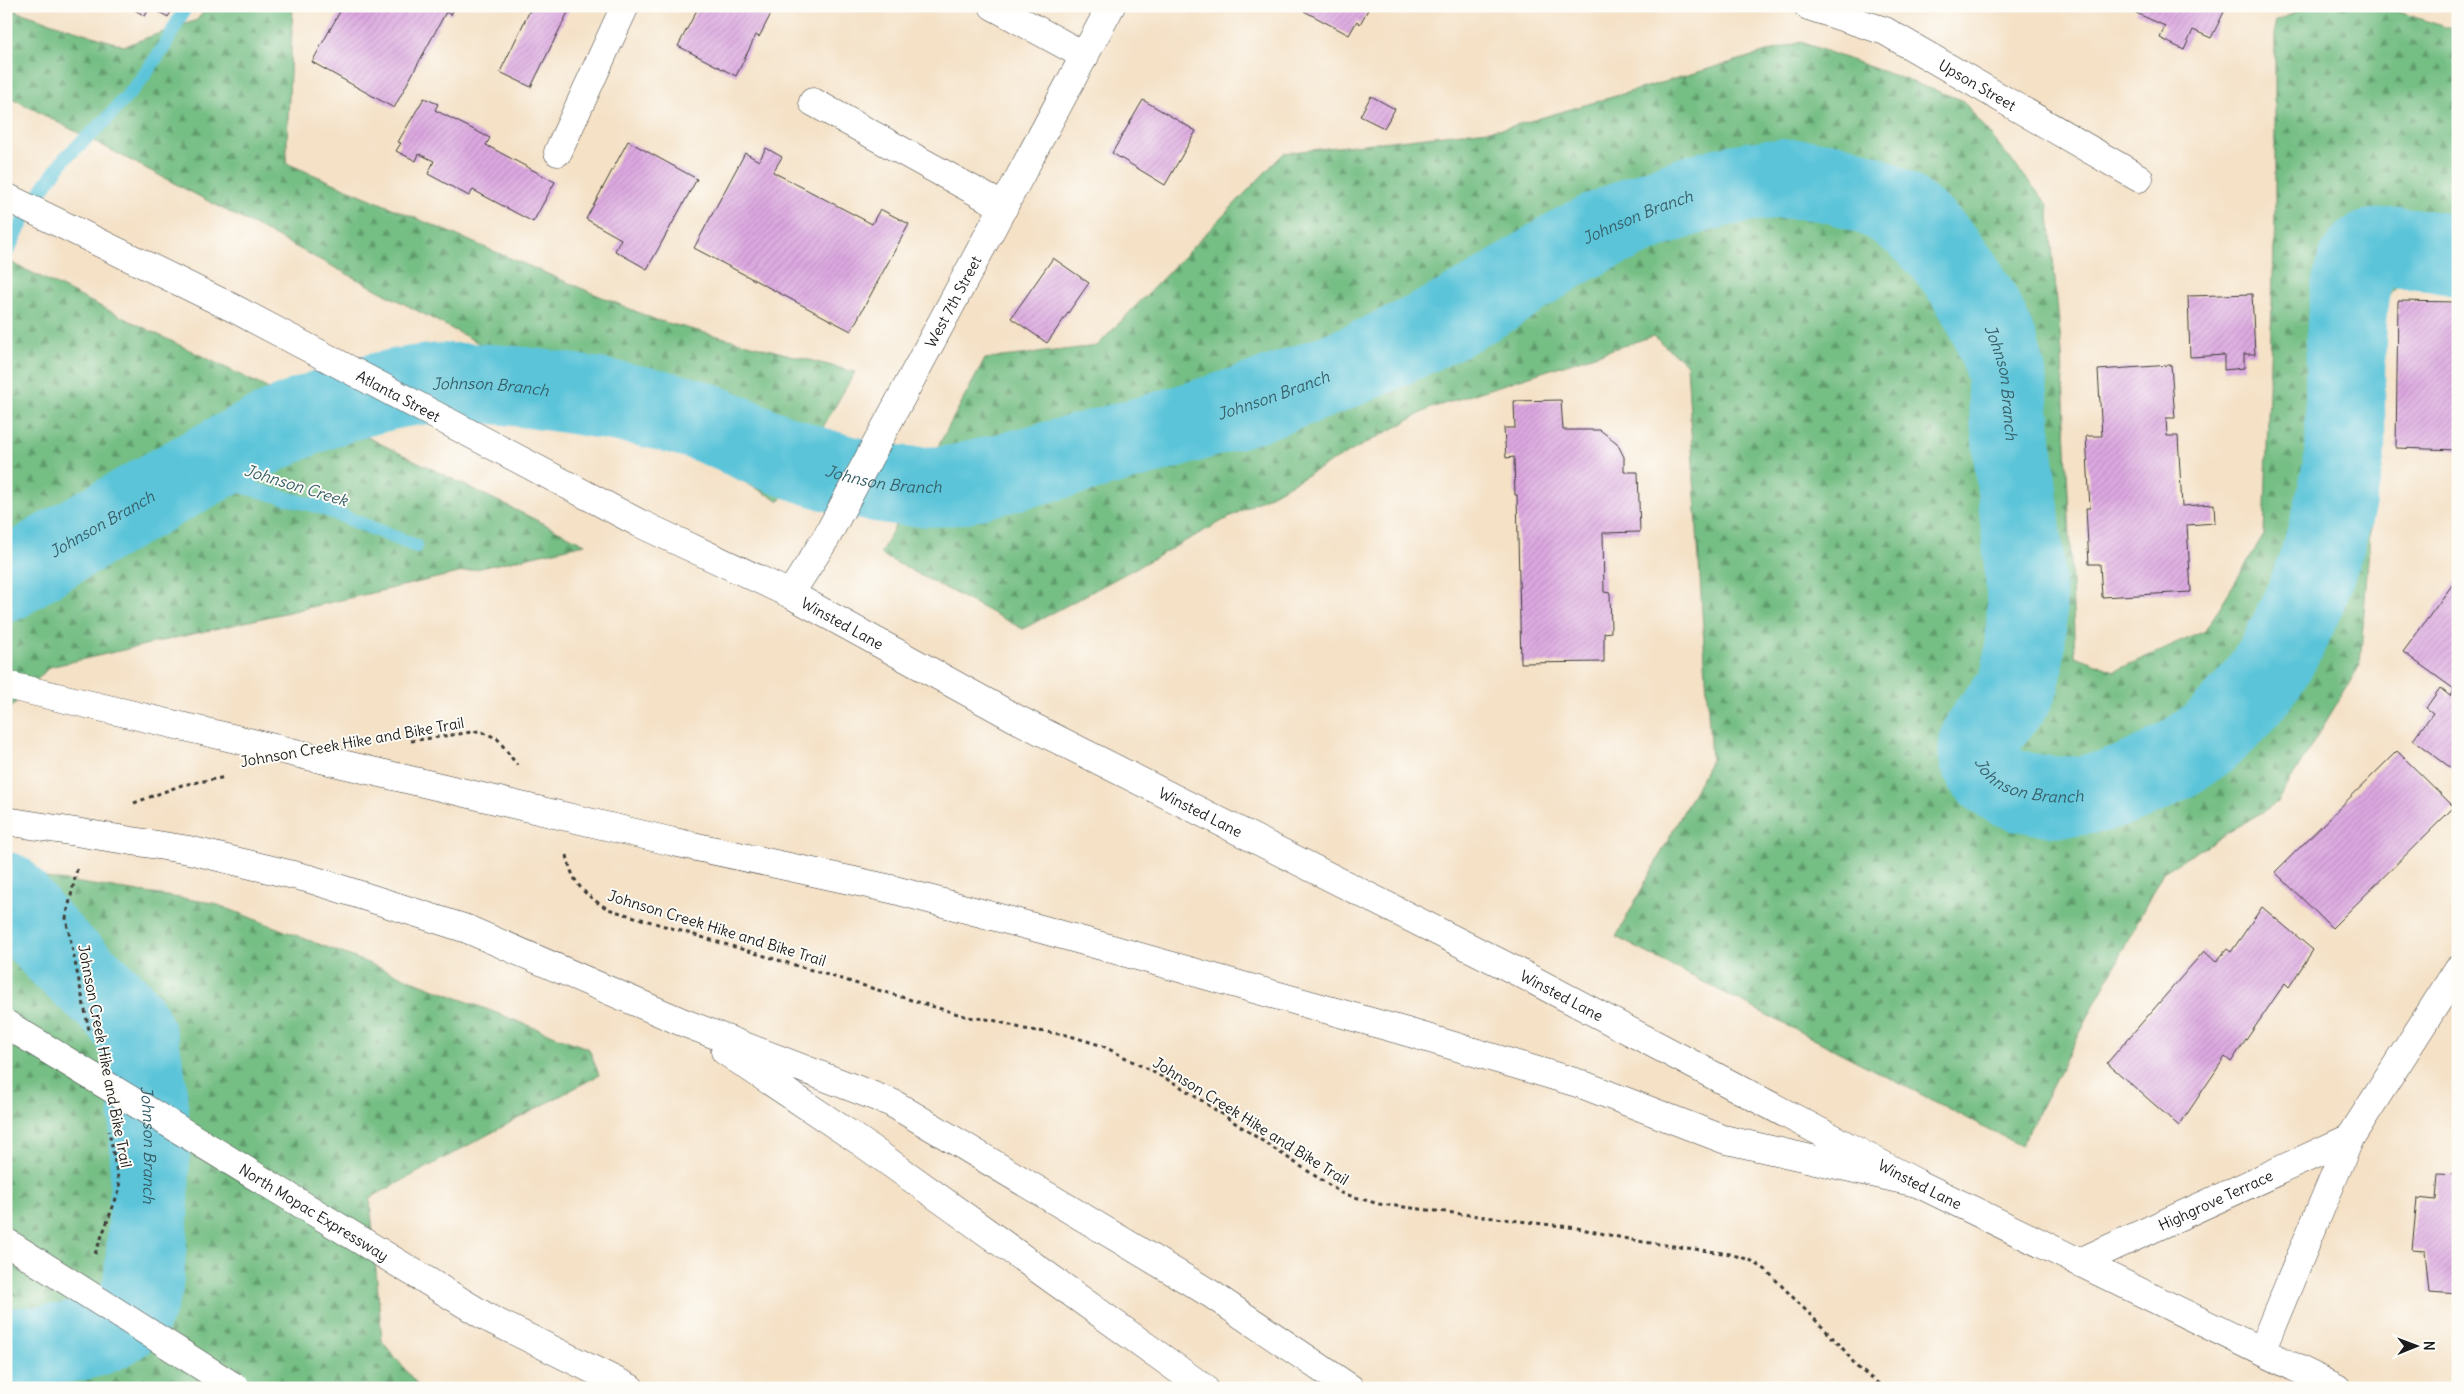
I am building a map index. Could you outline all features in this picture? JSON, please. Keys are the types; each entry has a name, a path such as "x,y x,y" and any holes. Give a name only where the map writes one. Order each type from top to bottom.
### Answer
{"main road":[{"path":"558,152 625,6"},
{"path":"993,6 1085,56"},
{"name":"West 7th Street","path":"790,594 826,538 1111,6"},
{"name":"Upson Street","path":"1808,6 1885,30 2139,178"},
{"path":"813,102 1004,207"},
{"name":"Atlanta Street","path":"6,197 235,309 639,523 790,594"},
{"name":"Winsted Lane","path":"790,594 1015,718 1518,972 1917,1183 2337,1388"},
{"path":"6,685 674,842 891,889 1041,929 1407,1032 1572,1081 1722,1139 1917,1183"},
{"path":"6,821 189,850 310,879 467,929 682,1022 892,1103 1211,1294 1350,1388"},
{"path":"2262,1350 2350,1138 2458,969"},
{"path":"682,1022 861,1142 1204,1388"},
{"name":"North Mopac Expressway","path":"6,1024 488,1318 630,1388"},
{"name":"Highgrove Terrace","path":"2080,1262 2350,1138"},
{"path":"6,1242 236,1388"}],"path":[{"name":"Johnson Creek Hike and Bike Trail","path":"406,742 479,731 496,738 518,767"},
{"name":"Johnson Creek Hike and Bike Trail","path":"130,806 137,800 182,785 234,776"},
{"name":"Johnson Creek Hike and Bike Trail","path":"565,847 574,880 591,899 608,908 968,1017 993,1020 1024,1029 1067,1035 1103,1046 1178,1085 1342,1193 1379,1204 1577,1228 1636,1241 1730,1254 1750,1260 1766,1270 1840,1345 1857,1367 1884,1388"},
{"name":"Johnson Creek Hike and Bike Trail","path":"78,864 66,918 91,1039"},
{"name":"Johnson Creek Hike and Bike Trail","path":"92,1261 120,1188 108,1123"},
{"path":"6,1295 15,1293"}],"green space":[{"path":"208,6 293,6 286,163 656,320 855,372 780,501 6,95 6,8 124,46 197,20"},
{"path":"2309,6 2380,6 2458,31 2458,282 2441,280 2396,286 2379,311 2372,507 2360,665 2277,803 2163,872 2021,1146 1616,937 1711,760 1687,364 1653,336 1431,408 1023,629 880,554 985,359 1097,346 1284,153 1506,128 1801,42 1962,100 2048,205 2062,354 2075,656 2114,671 2205,631 2264,535 2275,218 2275,22"},
{"path":"6,260 585,544 49,667 6,713"},
{"path":"6,872 213,903 589,1049 599,1075 370,1198 382,1341 420,1388 6,1388"}],"building":[{"path":"128,6 174,6 168,17 150,7 145,16"},
{"path":"343,6 455,6 451,15 446,12 394,108 312,62"},
{"path":"532,6 571,6 531,87 500,72"},
{"path":"699,6 709,8 710,6 775,6 759,37 756,35 736,76 678,46"},
{"path":"1306,6 1370,6 1360,24 1357,21 1349,35 1304,11"},
{"path":"2139,6 2227,6 2211,38 2193,30 2184,50 2160,38 2165,26 2136,13"},
{"path":"1371,96 1395,109 1384,128 1360,116"},
{"path":"424,98 438,104 435,110 490,138 486,145 555,182 533,222 473,190 469,196 428,174 434,161 419,154 416,161 396,151 401,143 398,142"},
{"path":"1143,100 1196,131 1165,185 1112,153"},
{"path":"628,141 697,179 647,269 615,251 621,239 586,219"},
{"path":"766,148 782,157 773,172 872,224 880,209 909,224 851,331 694,248 745,153 759,161"},
{"path":"1053,258 1089,283 1047,343 1011,318"},
{"path":"2252,294 2255,354 2244,354 2244,368 2224,370 2224,355 2190,357 2188,296"},
{"path":"2398,301 2458,302 2458,450 2396,448"},
{"path":"2171,365 2175,418 2166,418 2167,436 2178,436 2182,506 2214,504 2215,523 2187,525 2191,592 2102,597 2100,564 2089,564 2086,508 2090,508 2086,436 2102,436 2098,370"},
{"path":"1561,400 1563,430 1600,430 1617,443 1624,457 1624,472 1638,472 1640,532 1603,533 1604,592 1610,593 1611,632 1604,633 1604,662 1521,663 1517,495 1515,495 1514,457 1506,458 1504,428 1515,428 1514,401"},
{"path":"2458,577 2458,773 2413,740 2433,713 2426,708 2440,688 2450,696 2454,689 2403,652"},
{"path":"2397,751 2454,807 2332,928 2275,872"},
{"path":"2262,907 2313,950 2289,987 2285,983 2231,1062 2225,1057 2179,1126 2107,1063 2204,951 2216,962 2227,949 2231,952"},
{"path":"2438,1174 2458,1175 2458,1294 2429,1292 2425,1251 2412,1250 2417,1198 2436,1200"}],"waterway":[{"path":"6,254 28,211 46,184 65,158 106,120 140,81 164,47 186,6"},
{"name":"Johnson Branch","path":"6,582 99,525 248,443 312,414 345,402 379,392 413,386 478,383 586,396 673,413 701,421 789,458 862,479 912,486 936,487 960,484 1159,432 1306,384 1354,365 1440,325 1489,298 1561,252 1590,236 1681,199 1749,182 1783,179 1816,180 1849,188 1881,201 1912,221 1944,252 1958,271 1971,290 1992,331 2006,373 2024,564 2026,630 2023,667 2015,691 1984,731 1978,749 1985,769 1991,776 2009,787 2049,796 2078,796 2119,787 2158,770 2179,758 2198,746 2216,731 2233,715 2255,688 2275,658 2293,625 2308,591 2331,520 2345,451 2345,377 2348,313 2352,285 2358,264 2367,252 2387,247 2411,248 2458,256"},
{"name":"Johnson Creek","path":"192,473 320,507 416,546"},
{"name":"Johnson Branch","path":"6,892 46,940 105,995 129,1022 139,1045 145,1075 149,1111 150,1150 148,1227 143,1286 131,1314 116,1327 87,1339 54,1345 6,1348"}]}
